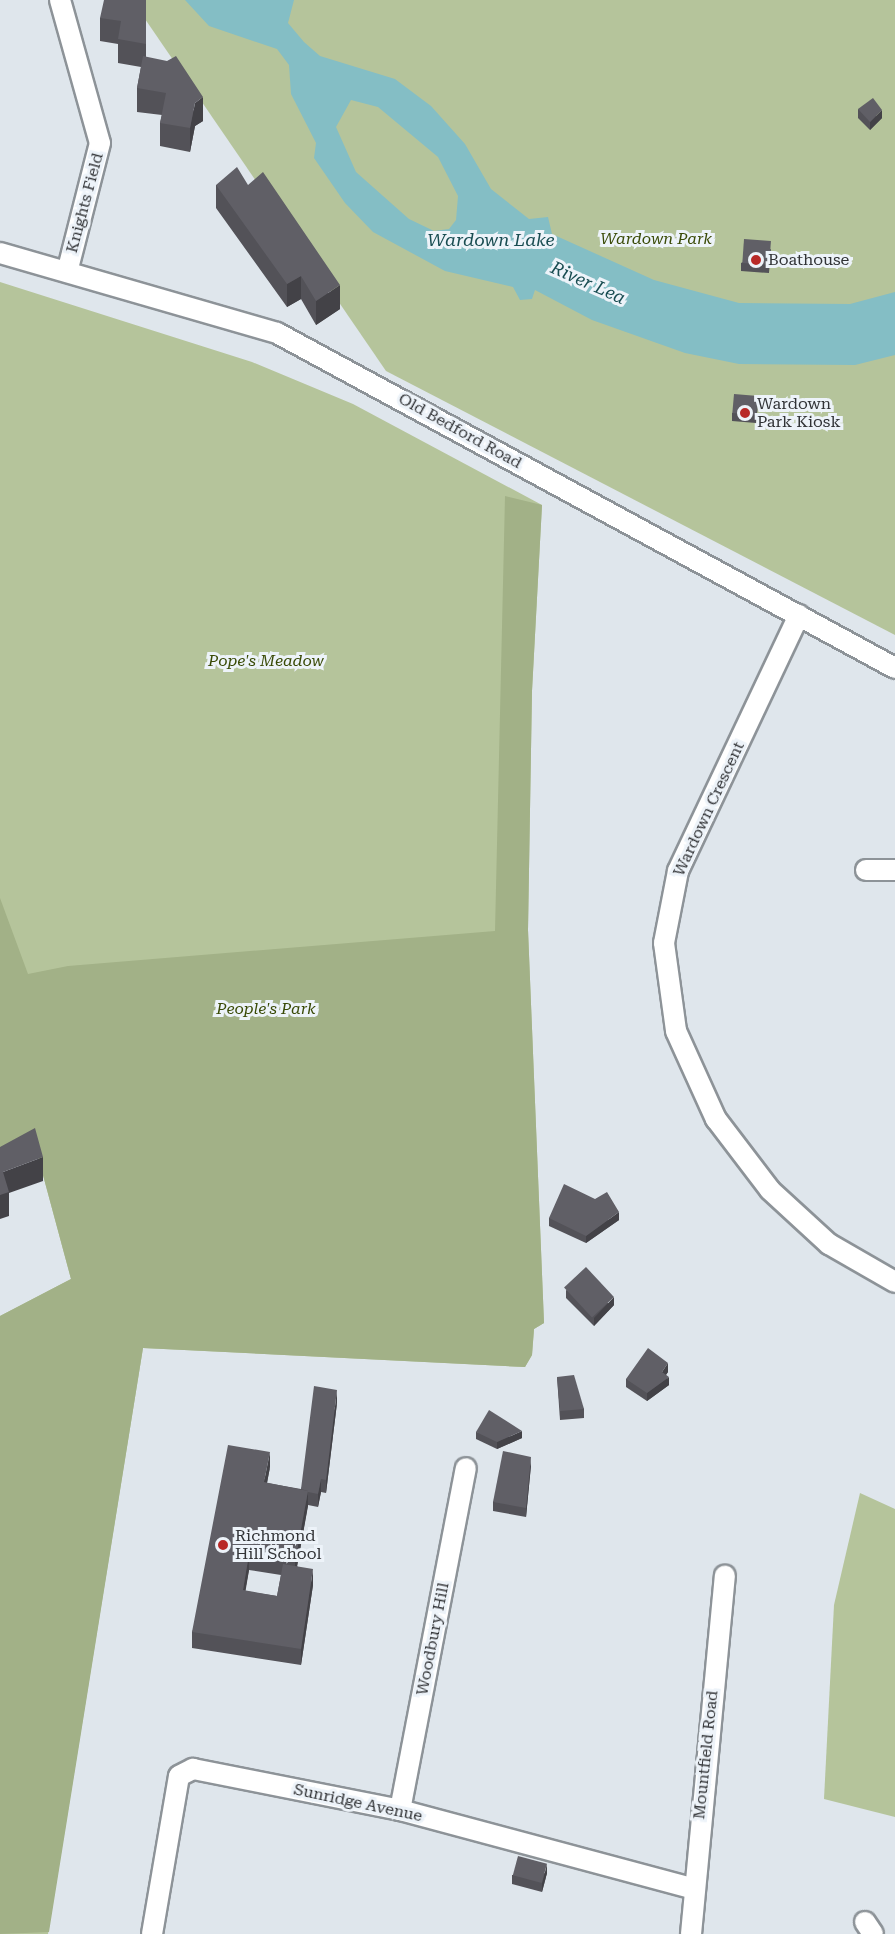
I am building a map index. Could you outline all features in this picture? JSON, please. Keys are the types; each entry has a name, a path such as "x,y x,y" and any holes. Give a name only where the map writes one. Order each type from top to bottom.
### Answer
{"street":[{"name":"Knights Field","path":"60,0 66,32 100,143 67,272"},
{"name":"Old Bedford Road","path":"0,253 277,333 895,668"},
{"name":"Wardown Crescent","path":"799,615 678,871 664,943 676,1031 716,1119 770,1190 829,1244 895,1282"},
{"path":"866,870 895,870"},
{"name":"Woodbury Hill","path":"400,1810 465,1468"},
{"name":"Mountfield Road","path":"691,1934 692,1888 725,1576"},
{"name":"Sunridge Avenue","path":"152,1934 178,1776 193,1769 400,1810 692,1888"}],"green space":[{"name":"Wardown Park","path":"132,0 895,0 895,635 386,371"},
{"name":"People's Park","path":"0,282 252,362 353,404 542,505 532,691 528,930 544,1323 534,1329 532,1355 525,1367 143,1348 48,1934 0,1934 0,1316 71,1279 33,1138 0,1150"},
{"path":"505,496 542,505 532,691 528,930 544,1323 534,1329 532,1355 525,1367 143,1348 49,1932 0,1934 0,1316 71,1279 33,1138 0,1150 0,898 28,974 68,966 495,931"},
{"path":"860,1493 895,1509 895,1817 824,1799 834,1605"}],"water":[{"name":"Wardown Lake","path":"185,0 294,0 288,23 304,42 320,56 395,79 431,106 465,144 491,189 529,219 548,217 552,234 654,280 739,303 850,304 895,292 895,355 855,365 739,364 685,353 592,320 535,290 532,299 520,300 513,287 445,271 373,232 345,203 314,158 316,143 291,94 289,65 277,49 209,26","holes":["351,100 378,107 438,157 458,196 456,220 449,229 434,231 409,219 356,172 336,127"]}],"building":[{"path":"104,0 146,0 146,44 118,39 121,21 100,18"},
{"path":"143,56 167,61 176,56 203,97 195,103 190,128 160,123 166,93 137,88"},
{"path":"873,98 882,110 870,122 858,109"},
{"path":"237,167 248,185 263,172 340,285 316,301 301,276 287,284 216,185"},
{"name":"Boathouse","path":"744,239 771,241 769,265 742,263"},
{"path":"734,394 758,396 756,415 732,413"},
{"path":"35,1128 43,1157 3,1172 9,1192 0,1195 0,1147"},
{"path":"564,1184 595,1199 607,1192 619,1212 586,1236 549,1218"},
{"path":"586,1267 614,1297 592,1317 564,1287"},
{"path":"648,1348 668,1363 662,1372 669,1377 647,1393 626,1379"},
{"path":"574,1375 584,1409 560,1411 557,1377"},
{"path":"314,1386 337,1390 326,1480 321,1479 318,1494 301,1489"},
{"path":"489,1410 522,1431 497,1442 476,1432"},
{"path":"228,1445 270,1452 264,1482 308,1491 295,1562 249,1554 243,1590 277,1596 283,1564 313,1569 301,1649 192,1632"},
{"path":"503,1451 531,1457 526,1508 493,1502"},
{"path":"518,1856 547,1864 542,1883 513,1875"}],"place":[{"name":"Boathouse","path":"756,260"},
{"name":"Wardown Park Kiosk","path":"745,413"},
{"name":"Richmond Hill School","path":"223,1545"}],"water label":[{"name":"River Lea","path":"588,283"}],"park label":[{"name":"Pope's Meadow","path":"266,661"}]}
